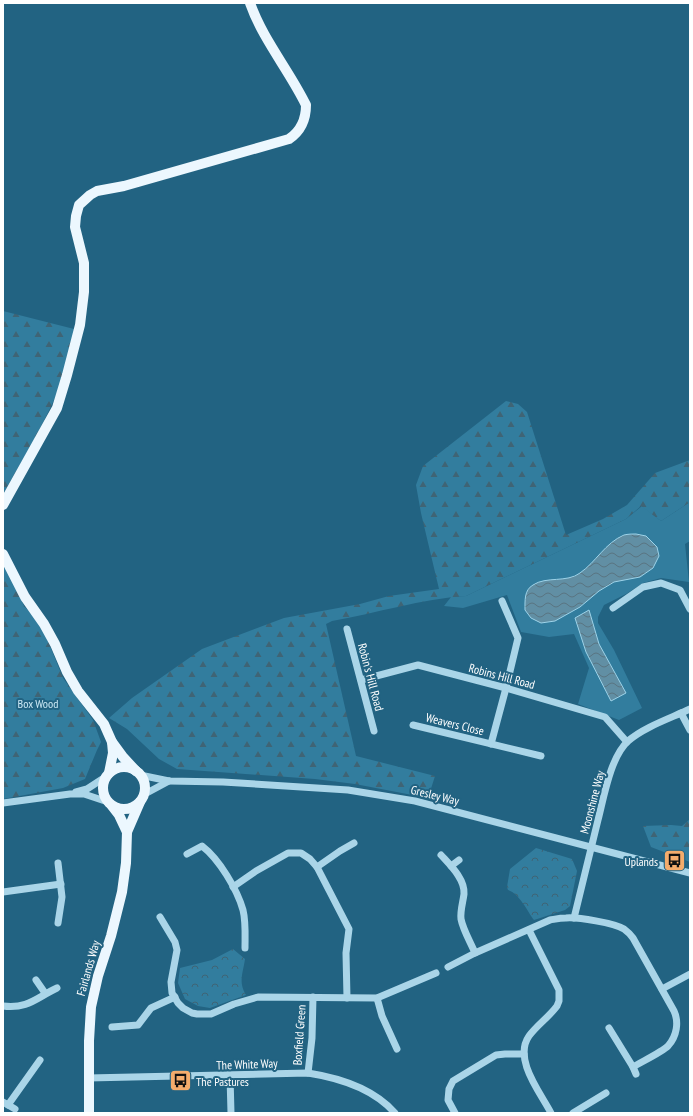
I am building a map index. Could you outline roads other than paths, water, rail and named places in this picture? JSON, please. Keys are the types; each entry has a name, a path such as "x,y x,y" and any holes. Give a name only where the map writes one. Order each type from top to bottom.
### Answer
{"main road":[{"path":"3,505 57,408 68,376 80,325 84,292 84,264 75,227 79,205 97,191 124,186 289,139 296,134 304,122 306,105 272,49 250,3"},
{"path":"3,554 25,597 44,624 55,644 67,672 78,691 104,724 112,742 123,757 138,773 144,785 142,799 129,809 123,809 110,804 103,792 104,781 108,774 113,753 112,742"},
{"path":"108,774 120,768 129,768 138,773"},
{"name":"Fairlands Way","path":"89,1113 88,1041 91,1007 98,976 111,936 122,892 126,863 127,832 142,799"},
{"name":"Fairlands Way","path":"110,804 119,815 127,832"}],"street":[{"path":"613,608 643,587 660,583 680,590 690,609"},
{"path":"502,601 518,638 506,688"},
{"name":"Robin's Hill Road","path":"347,629 374,731"},
{"name":"Robins Hill Road","path":"361,680 418,665 506,688 605,718 627,742"},
{"name":"Weavers Close","path":"491,744 506,688"},
{"name":"Moonshine Way","path":"591,847 610,772 627,742 640,733 690,709"},
{"path":"681,713 690,730"},
{"name":"Weavers Close","path":"413,725 541,756"},
{"name":"Gresley Way","path":"138,773 169,781 223,782 348,790 415,801 690,873"},
{"path":"70,794 87,789 108,774"},
{"name":"Gresley Way","path":"142,799 169,781"},
{"path":"3,803 70,794 84,794 110,804"},
{"path":"317,867 354,843"},
{"path":"187,854 202,846 220,866 233,887 243,911 245,948"},
{"path":"574,918 591,847"},
{"path":"233,887 256,871 288,853 301,853 310,859 317,867 349,929 346,953 346,998"},
{"path":"441,855 451,866 463,886 464,894 461,913 462,921 475,953"},
{"path":"451,866 459,860"},
{"path":"58,863 62,897 58,924"},
{"path":"3,892 61,884"},
{"path":"112,1027 138,1025 151,1008 175,998 172,993 170,982 178,950 160,917"},
{"path":"448,967 475,953 550,920 558,918 574,918 612,925 626,930 633,938 677,1016 677,1031 668,1046 634,1070 609,1028"},
{"path":"529,930 558,986 559,1001 554,1011 528,1037 524,1049 525,1066 551,1113"},
{"name":"Boxfield Green","path":"175,998 178,1003 188,1011 202,1015 211,1014 234,1004 258,997 377,998 436,974"},
{"path":"662,989 690,974"},
{"path":"36,980 46,993"},
{"path":"3,1006 22,1006 57,988"},
{"name":"Boxfield Green","path":"308,1073 312,1038 313,997"},
{"path":"377,998 391,1039 397,1049"},
{"path":"455,1113 448,1100 449,1089 453,1081 496,1055 524,1054"},
{"path":"15,1109 6,1103 40,1060"},
{"name":"The White Way","path":"88,1078 230,1076 308,1073 329,1077 360,1088 387,1104 395,1113"},
{"path":"230,1076 231,1113"},
{"path":"573,1113 606,1093"}],"water":[{"path":"628,534 646,536 657,547 659,556 653,568 640,577 614,582 599,591 580,607 555,621 541,623 531,618 525,610 525,599 530,587 538,582 575,576 586,569 617,538"},
{"path":"589,610 599,644 626,693 611,701 586,652 575,618"}],"place":[{"name":"Uplands","path":"674,861"},
{"name":"The Pastures","path":"180,1081"}],"park label":[{"name":"Box Wood","path":"38,703"}]}
